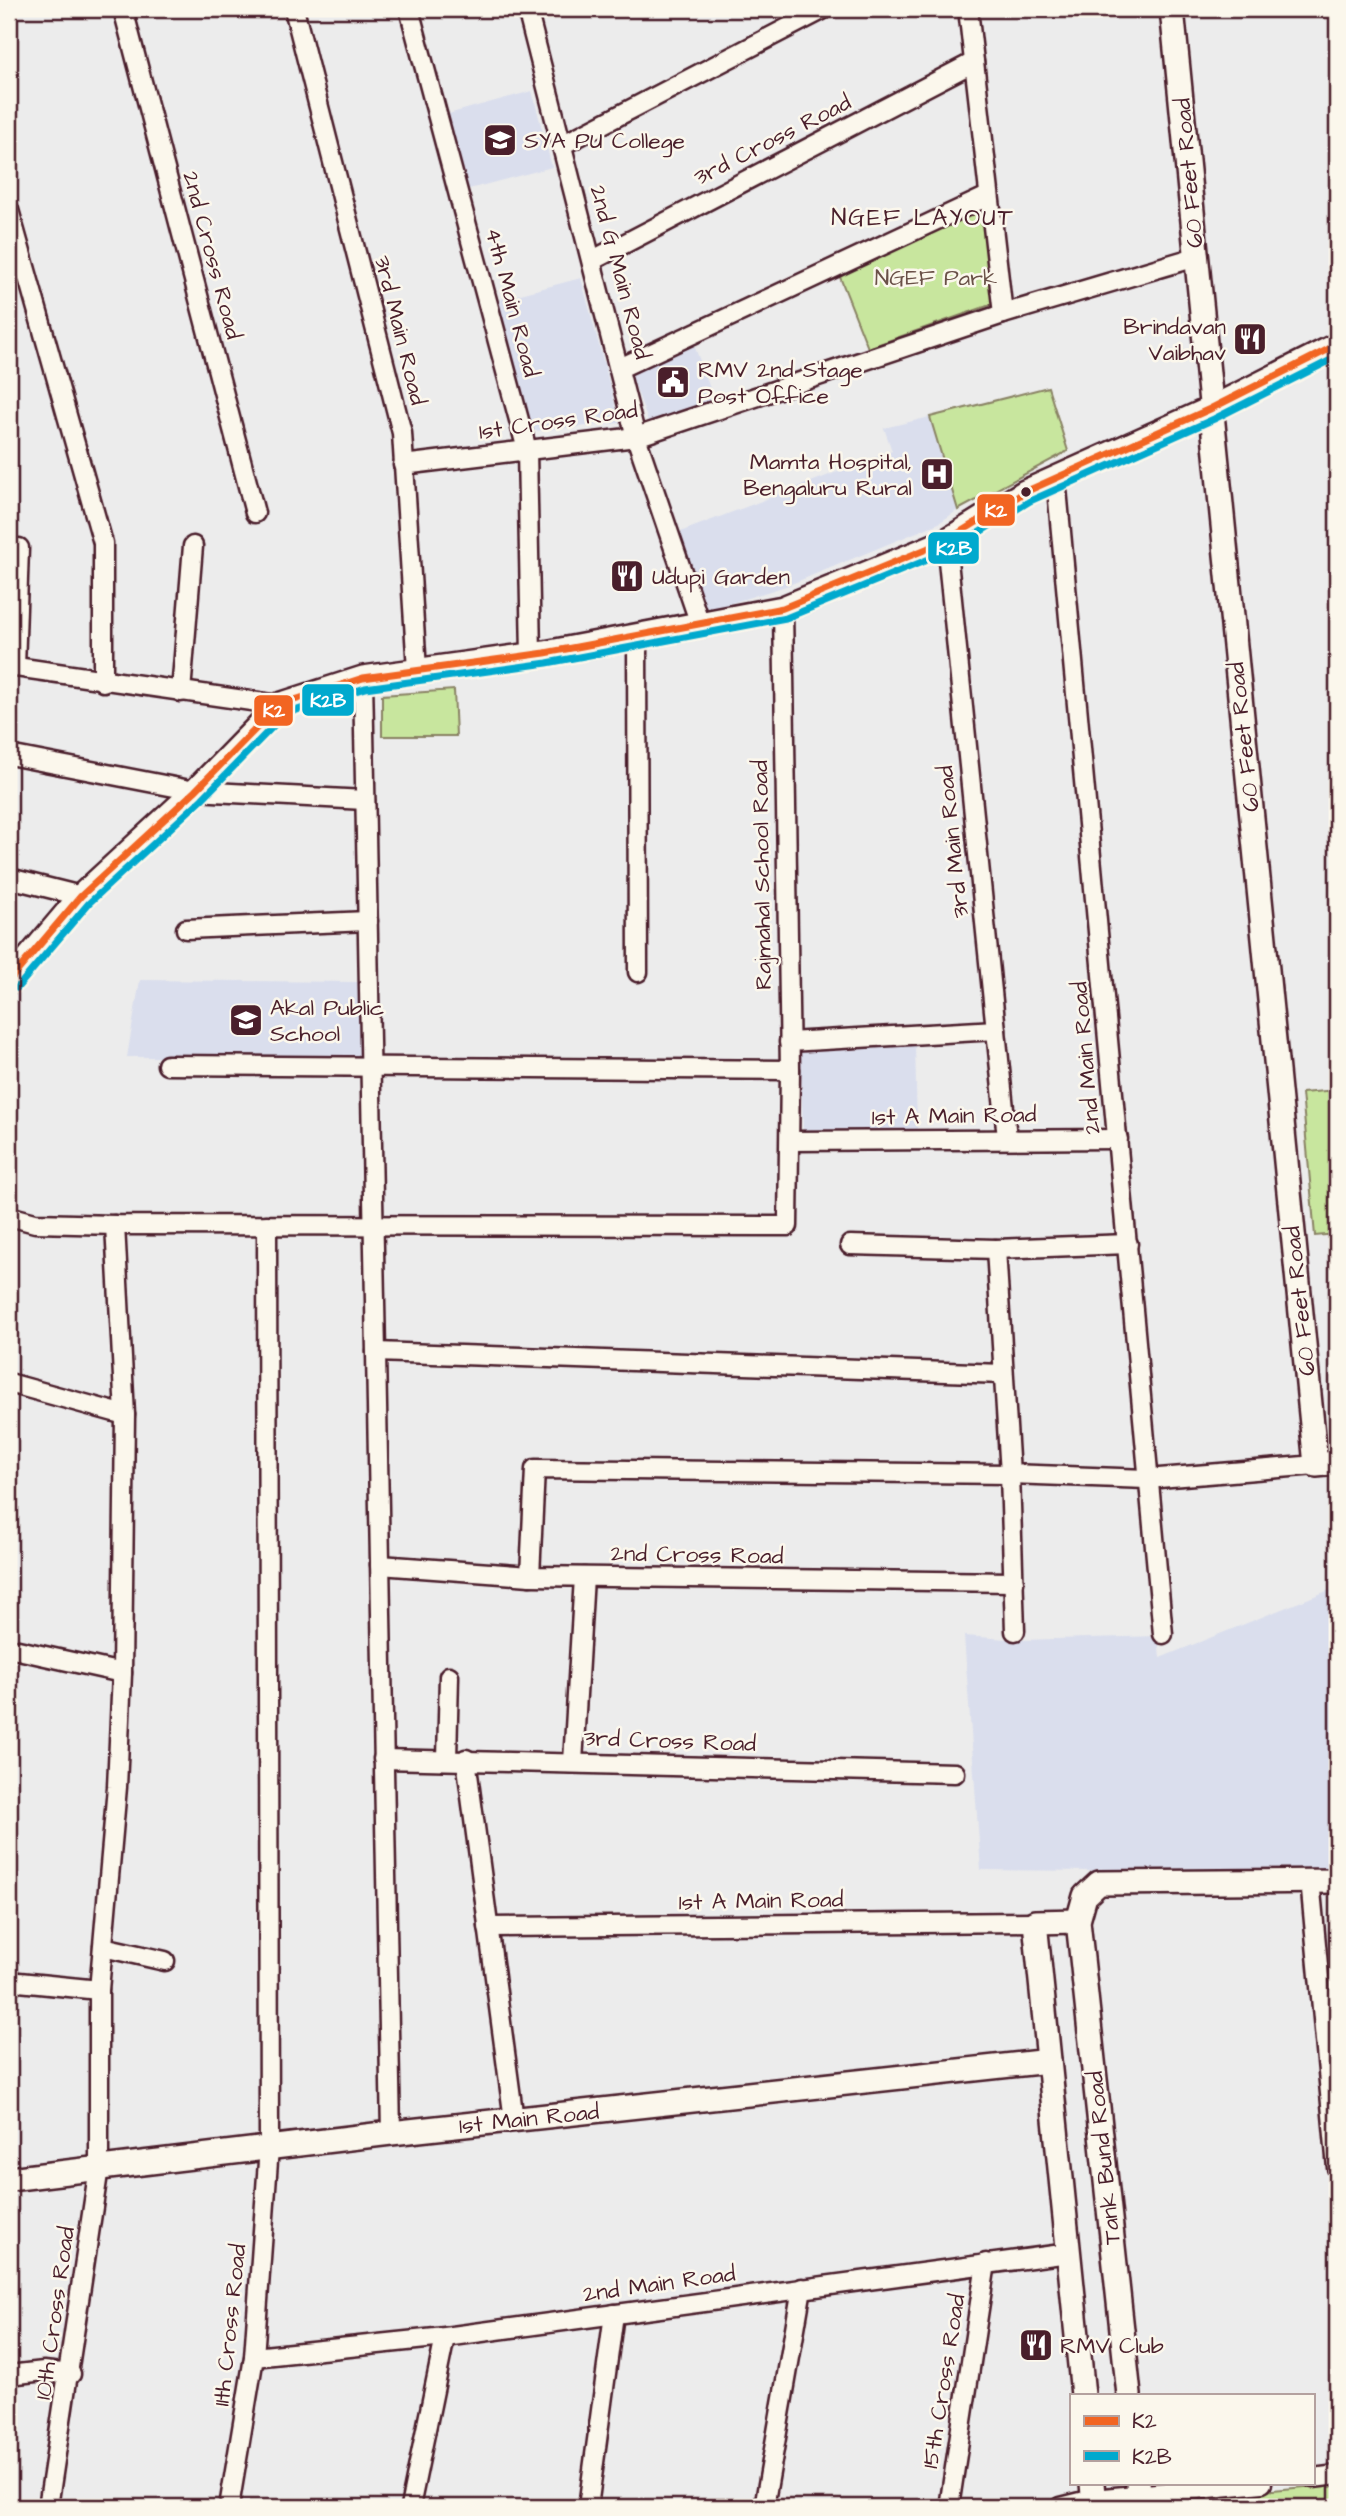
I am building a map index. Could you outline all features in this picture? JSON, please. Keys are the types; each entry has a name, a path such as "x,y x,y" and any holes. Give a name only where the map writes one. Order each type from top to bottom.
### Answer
{"street":[{"name":"2nd Cross Road","path":"123,9 255,513"},
{"name":"3rd Main Road","path":"294,9 402,433 417,670"},
{"name":"4th Main Road","path":"409,9 527,450 531,655"},
{"name":"2nd G Main Road","path":"527,9 636,437 700,624"},
{"path":"562,145 824,9"},
{"path":"968,9 1003,314"},
{"name":"60 Feet Road","path":"1172,9 1210,409 1326,1464"},
{"name":"3rd Cross Road","path":"593,260 974,62"},
{"path":"620,368 988,197"},
{"path":"9,210 103,542 103,682"},
{"name":"1st Cross Road","path":"404,465 636,437 1003,314 1196,257"},
{"path":"19,548 12,666 103,682 279,705 363,678 531,655 783,608 946,541 1012,498 1210,409 1337,345"},
{"name":"2nd Main Road","path":"1056,478 1163,1634"},
{"name":"3rd Main Road","path":"946,541 1007,1138"},
{"path":"181,692 193,546"},
{"name":"Rajmahal School Road","path":"373,1227 788,1226 790,1070 783,608"},
{"path":"637,635 638,972"},
{"path":"363,678 391,2133"},
{"path":"9,981 80,896 195,791 279,705"},
{"path":"9,755 195,791 365,800"},
{"path":"9,878 80,896"},
{"path":"186,929 368,921"},
{"path":"789,1042 996,1030"},
{"path":"167,1065 790,1070"},
{"name":"1st A Main Road","path":"790,1141 1118,1139"},
{"path":"9,1216 35,1223 373,1227"},
{"name":"10th Cross Road","path":"48,2507 71,2374 99,2167 99,1990 117,1787 122,1673 125,1415 116,1225"},
{"name":"11th Cross Road","path":"229,2507 254,2357 269,2147 267,1225"},
{"path":"850,1245 996,1249 1128,1244"},
{"path":"996,1249 1010,1474 1015,1631"},
{"path":"376,1352 1003,1374"},
{"path":"9,1383 125,1415"},
{"path":"530,1576 535,1469 1010,1474 1147,1479 1326,1464"},
{"name":"2nd Cross Road","path":"380,1565 530,1576 1014,1582"},
{"path":"573,1762 584,1577"},
{"path":"9,1648 122,1673"},
{"path":"447,1759 449,1676"},
{"name":"3rd Cross Road","path":"383,1759 955,1773"},
{"path":"466,1759 514,2120"},
{"path":"1310,1880 1337,2168"},
{"path":"1035,1922 1078,1921 1085,1896 1099,1883 1337,1881"},
{"name":"Tank Bund Road","path":"1078,1921 1129,2394"},
{"name":"1st A Main Road","path":"488,1927 1035,1922"},
{"name":"Tank Bund Road","path":"1035,1922 1083,2394"},
{"path":"103,1947 165,1961"},
{"path":"9,1981 99,1990"},
{"name":"1st Main Road","path":"9,2179 391,2133 1049,2062"},
{"name":"2nd Main Road","path":"254,2357 444,2337 1069,2253"},
{"name":"15th Cross Road","path":"948,2507 986,2263"},
{"path":"764,2507 802,2288"},
{"path":"588,2507 614,2314"},
{"path":"410,2507 444,2337"},
{"path":"9,2375 44,2371 71,2374"},
{"path":"1314,2478 1337,2475"},
{"path":"1061,2507 1093,2496 1139,2495 1252,2484"}],"shaded area":[{"name":"SYA PU College","path":"532,91 552,167 469,189 448,114"},
{"path":"581,278 620,423 533,431 498,300"},
{"path":"693,342 715,402 650,427 629,369"},
{"path":"930,417 958,510 939,523 789,585 703,612 675,534 892,451 884,428"},
{"name":"Akal Public School","path":"140,980 358,982 359,1058 127,1057"},
{"path":"915,1043 917,1129 803,1132 800,1046"},
{"path":"1337,1587 1337,1873 981,1870 964,1636 1021,1640 1158,1636 1160,1658"}],"green space":[{"name":"NGEF Park","path":"981,208 993,304 868,348 838,272"},
{"path":"1048,387 1068,451 958,510 930,417"},
{"path":"454,690 456,736 382,736 382,695"},
{"path":"1337,1090 1337,1234 1315,1236 1302,1093"},
{"path":"1337,2484 1337,2507 1169,2507 1168,2500"}],"transit line":[{"name":"K2","path":"9,981 81,896 195,791 279,705 363,678 545,653 783,608 946,541 1025,492 1210,409 1337,345"},
{"name":"K2B","path":"17,988 89,903 202,799 285,714 365,688 547,663 786,618 951,550 1030,501 1214,419 1337,357"}],"place":[{"name":"SYA PU College","path":"500,140"},
{"name":"Brindavan Vaibhav","path":"1250,339"},
{"name":"RMV 2nd Stage Post Office","path":"673,382"},
{"name":"Mamta Hospital, Bengaluru Rural","path":"937,474"},
{"name":"Udupi Garden","path":"627,576"},
{"name":"Akal Public School","path":"246,1020"},
{"name":"RMV Club","path":"1036,2345"}],"district":[{"name":"NGEF LAYOUT","path":"923,217"}]}
